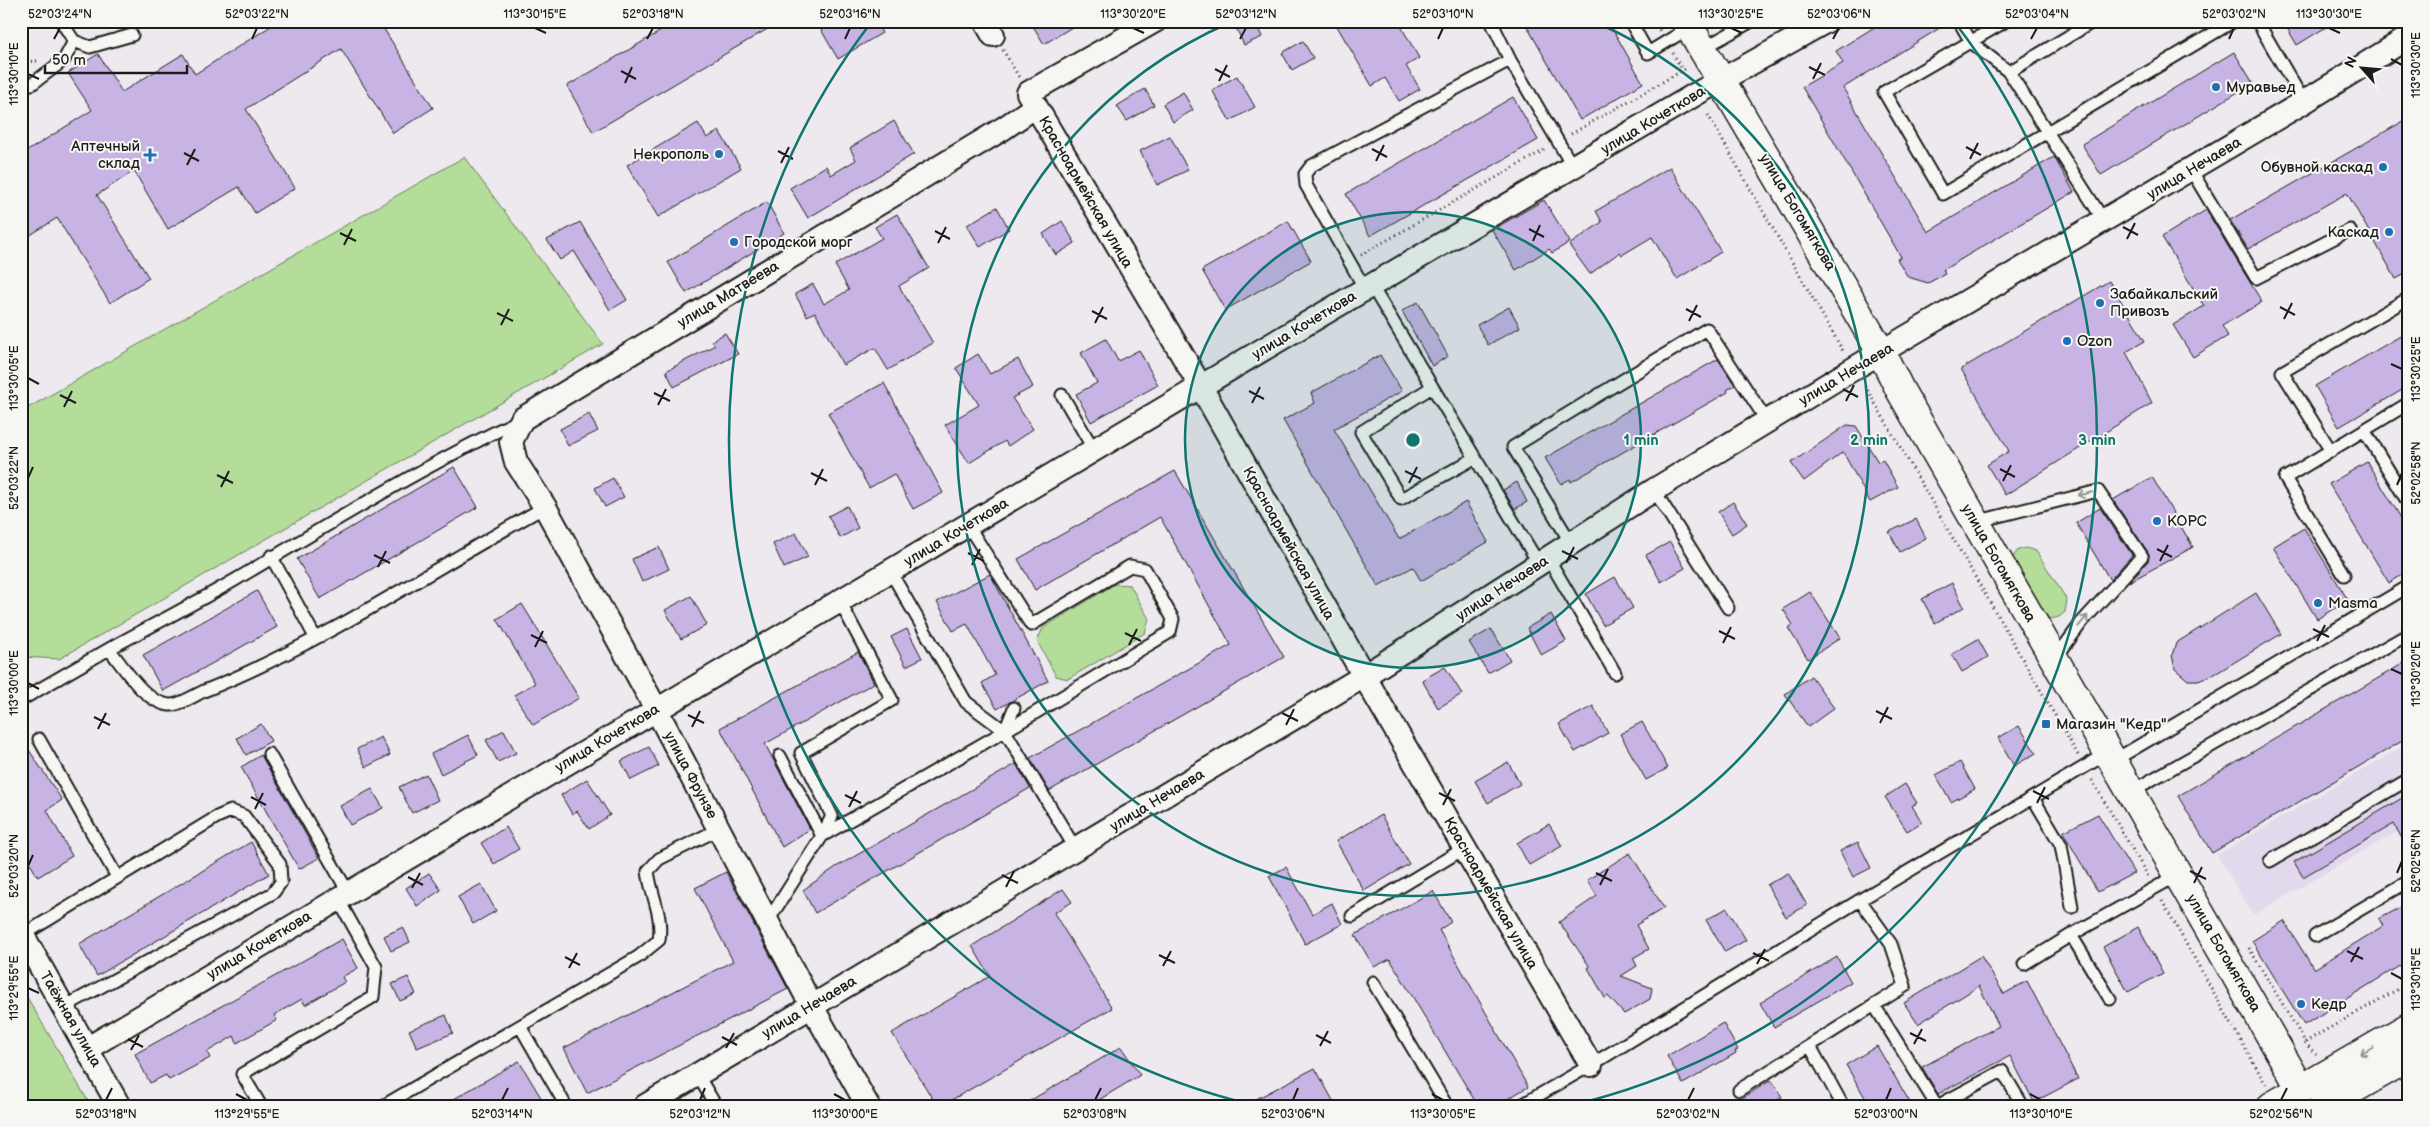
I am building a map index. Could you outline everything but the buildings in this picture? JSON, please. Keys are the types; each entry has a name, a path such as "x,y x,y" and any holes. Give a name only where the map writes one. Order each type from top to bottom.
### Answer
{"street":[{"name":"улица Матвеева","path":"522,419 1004,128 1032,100 1155,21"},
{"name":"улица Кочеткова","path":"88,1048 1368,287 1720,81 1827,21"},
{"name":"улица Богомягкова","path":"1692,33 1881,352 1900,390 1975,522 2306,1098"},
{"name":"улица Нечаева","path":"645,1106 1364,676 1654,490 1881,352 2104,222 2304,102 2409,37"},
{"name":"Красноармейская улица","path":"1032,100 1200,387 1364,676 1591,1065"},
{"name":"улица Фрунзе","path":"522,419 512,442 516,462 545,508 656,710 811,1005 868,1106"},
{"name":"Таёжная улица","path":"22,934 119,1106"},
{"path":"2269,1095 2306,1098 2409,1027"},
{"path":"2324,1106 2409,1058"}],"lane":[{"path":"61,21 74,42 90,47 132,35"},
{"path":"1490,21 1510,60 1573,167"},
{"path":"1630,21 1648,53 1692,33 1752,21"},
{"path":"1959,21 1971,42 2009,72 2104,222"},
{"path":"2006,21 1884,92 1943,194 2234,21"},
{"path":"2009,72 2094,21"},
{"path":"2257,21 2304,102"},
{"path":"32,84 64,60 74,42"},
{"path":"1510,60 1312,166 1305,174 1306,185 1349,262 1368,287 1475,458 1544,561 1615,673"},
{"path":"2190,170 2256,278 2350,230"},
{"path":"2331,451 2282,372 2409,298"},
{"path":"1571,543 1513,447 1707,329 1767,421"},
{"path":"1432,387 1361,432 1401,499 1475,458"},
{"path":"1062,395 1094,450"},
{"path":"2344,575 2284,478 2409,403"},
{"path":"21,700 236,579 271,556 479,440 522,419"},
{"path":"2364,430 2409,504"},
{"path":"1654,490 1728,608"},
{"path":"1975,522 2098,491 2142,556 2082,622 2054,660"},
{"path":"109,649 145,692 159,702 171,705 226,683 331,630 545,508"},
{"path":"822,836 1005,732 1170,632 1174,619 1145,569 1130,566 1031,625 967,524"},
{"path":"271,556 315,637"},
{"path":"890,570 966,702 1005,732 1075,848"},
{"path":"1520,1106 1591,1065 1860,900 2033,798 2085,768 2110,757 2409,586"},
{"path":"768,921 822,836 832,816 801,753 892,700 839,600"},
{"path":"2130,792 2409,634"},
{"path":"1005,732 1014,708"},
{"path":"39,739 117,877"},
{"path":"261,1106 242,1074 373,997 376,967 343,896 268,754"},
{"path":"780,756 822,836"},
{"path":"2270,860 2409,779"},
{"path":"2033,798 2061,844 2072,907"},
{"path":"22,934 230,811 244,816 280,864 281,882 273,893 64,1006"},
{"path":"383,1106 638,957 659,940 661,923 650,885 648,870 659,859 718,829"},
{"path":"1352,916 1465,848"},
{"path":"2024,964 2071,935 2178,875"},
{"path":"2314,936 2409,881"},
{"path":"1739,1090 1905,986 1891,944 1860,900"},
{"path":"2071,935 2110,999"},
{"path":"1373,982 1447,1106"},
{"path":"1874,1006 1938,1106 2002,1071 2023,1106"},
{"path":"520,1026 566,1106"},
{"path":"1810,1046 1844,1106"},
{"path":"697,1074 716,1106"}],"path":[{"path":"989,28 1032,100"},
{"path":"1349,262 1682,70"},
{"path":"1708,115 2154,888 2269,1095"},
{"path":"2245,942 2305,1042 2315,1054"},
{"path":"2305,1042 2409,983"}],"shaded area":[{"path":"2409,743 2409,825 2253,915 2217,855"}],"green space":[{"path":"464,157 603,344 59,659 21,657 21,412"},
{"path":"2026,548 2036,551 2067,600 2065,612 2059,617 2051,619 2041,613 2013,565 2013,557 2018,550"},
{"path":"1115,584 1130,585 1149,619 1145,633 1068,679 1056,676 1037,641 1043,628"},
{"path":"21,987 91,1106 21,1106"}],"place":[{"name":"Муравьед","path":"2216,87"},
{"name":"Некрополь","path":"719,154"},
{"name":"Аптечный склад","path":"150,155"},
{"name":"Обувной каскад","path":"2383,167"},
{"name":"Каскад","path":"2389,232"},
{"name":"Городской морг","path":"734,242"},
{"name":"Забайкальский Привозъ","path":"2100,303"},
{"name":"Ozon","path":"2067,341"},
{"name":"КОРС","path":"2157,521"},
{"name":"Masma","path":"2318,603"},
{"name":"Магазин \"Кедр\"","path":"2046,724"},
{"name":"Кедр","path":"2301,1004"}]}
